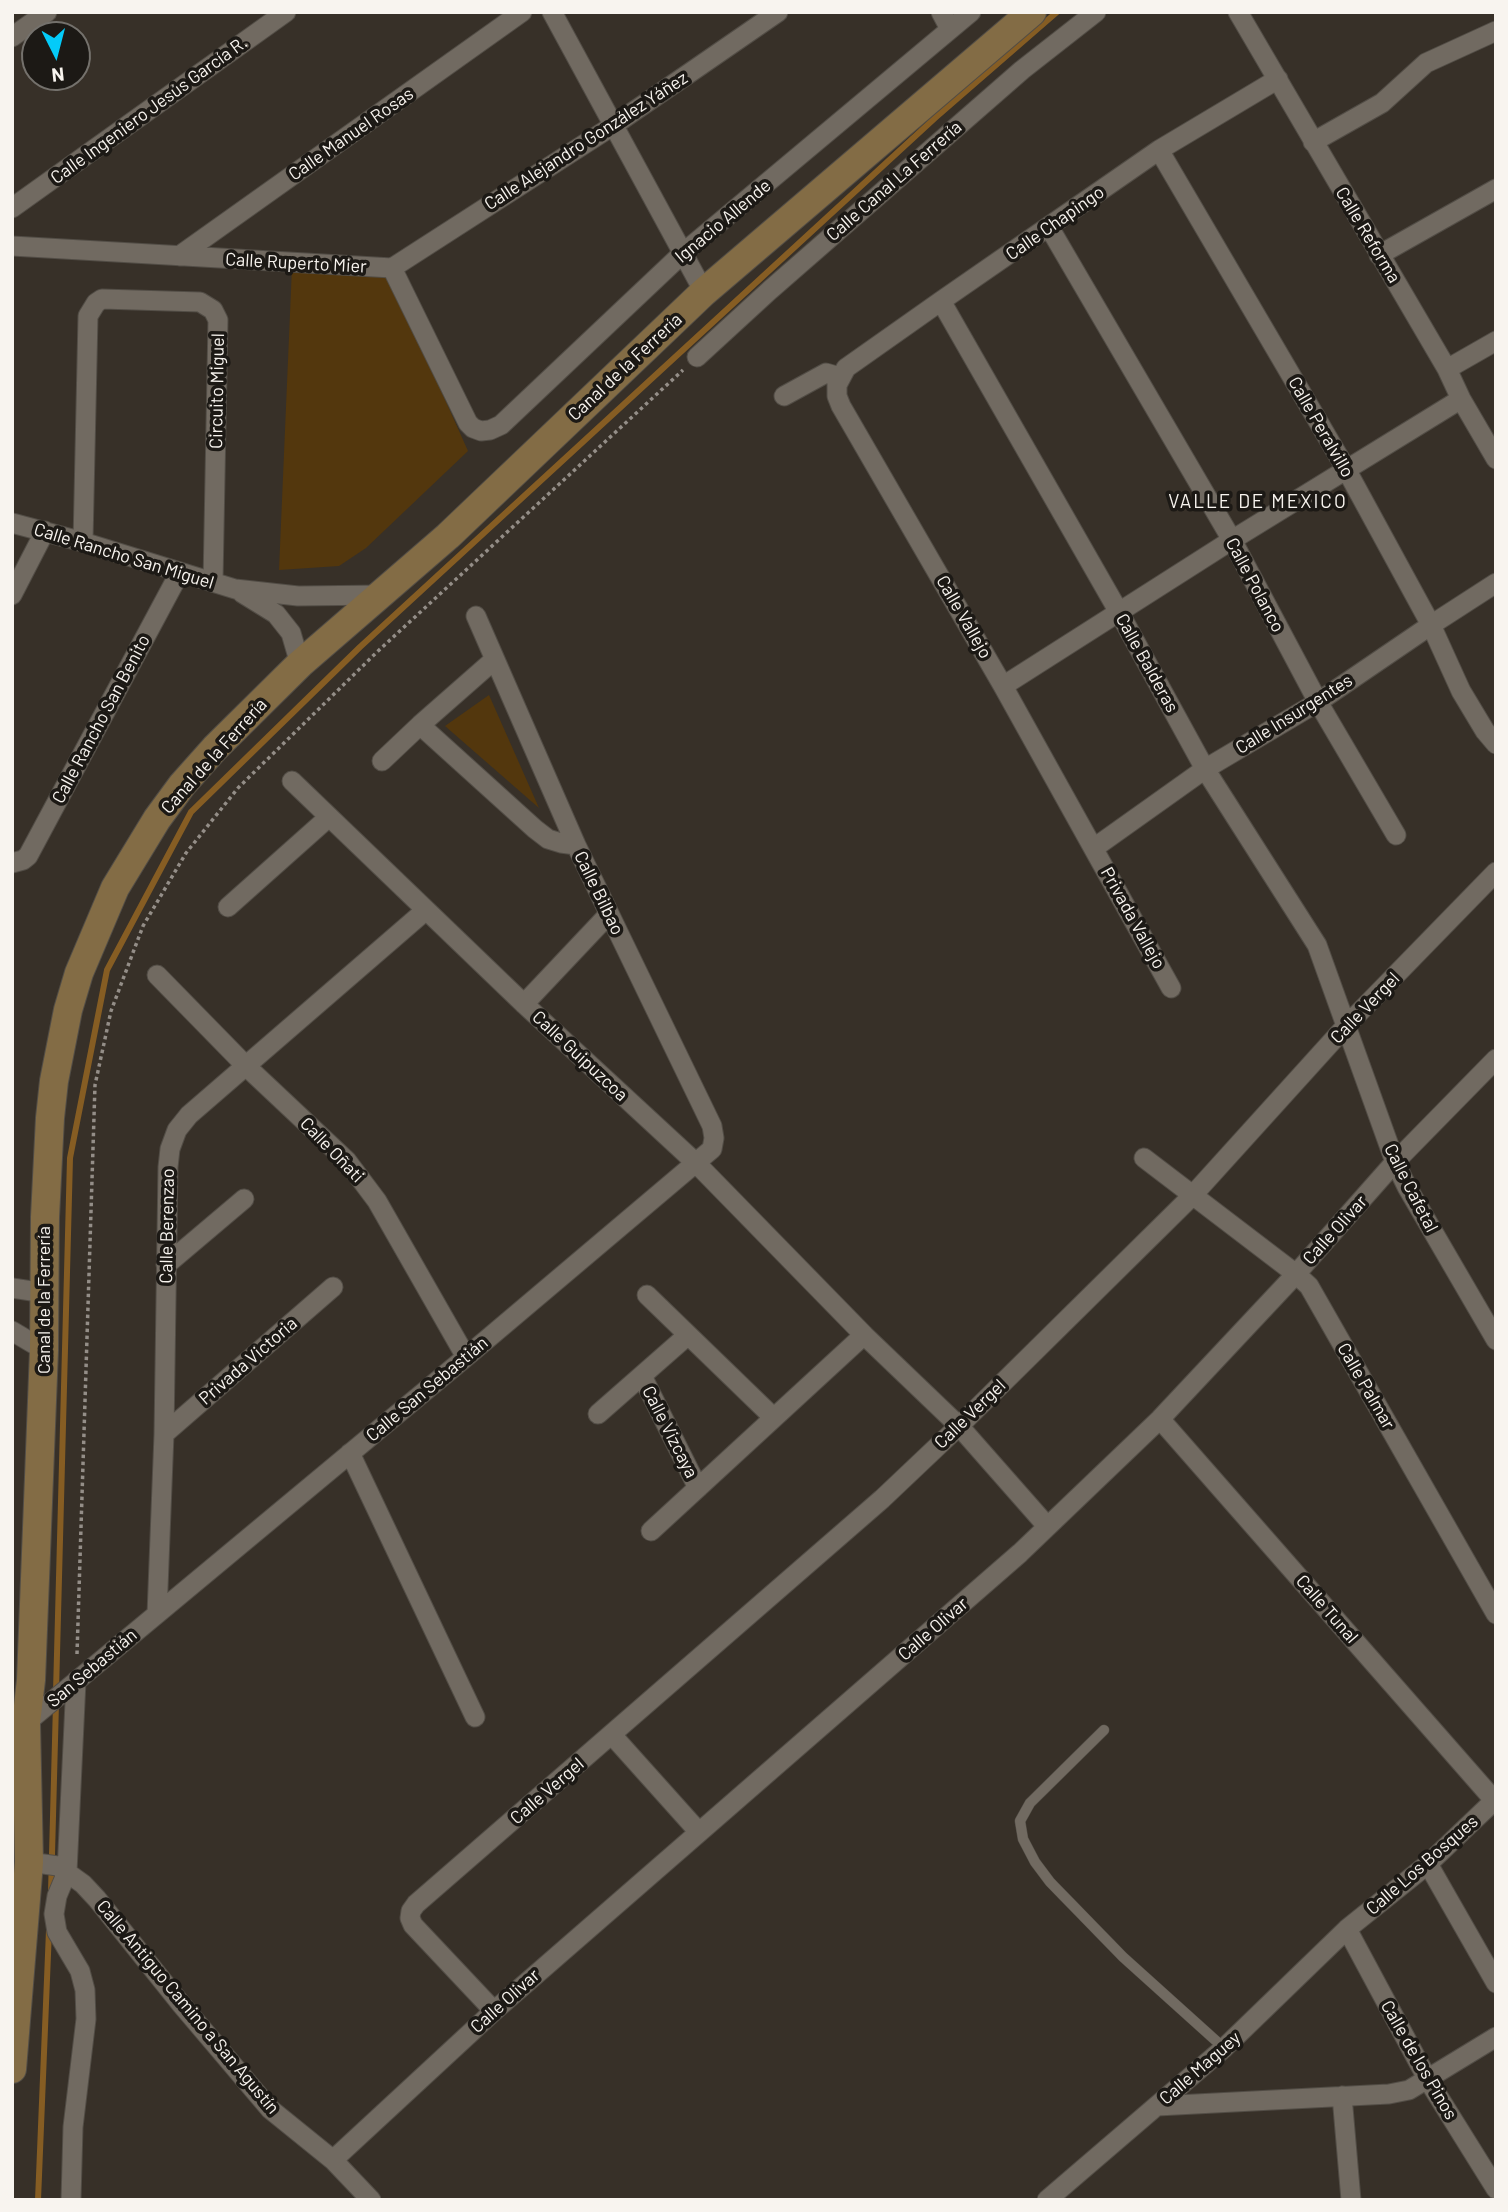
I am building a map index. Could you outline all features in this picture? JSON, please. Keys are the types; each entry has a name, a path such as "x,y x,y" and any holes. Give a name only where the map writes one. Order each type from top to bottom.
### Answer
{"street":[{"path":"12,37 47,12"},
{"name":"Calle Ingeniero Jesús García R.","path":"12,208 286,12"},
{"name":"Calle Manuel Rosas","path":"179,256 522,12"},
{"path":"552,12 704,292"},
{"name":"Calle Alejandro González Yáñez","path":"393,268 614,125 778,12"},
{"name":"Ignacio Allende","path":"481,431 501,425 683,253 946,21 971,12"},
{"name":"Canal de la Ferrería","path":"12,2069 48,1866 21,1818 31,1680 44,1350 44,1216 54,1080 68,1010 96,931 115,888 157,819 182,785 215,748 300,664 494,493 704,292 1032,12"},
{"name":"Calle Canal La Ferrería","path":"697,356 1022,70 1096,12"},
{"name":"Calle Reforma","path":"1238,12 1447,369 1496,459"},
{"path":"1313,142 1382,103 1426,63 1496,31"},
{"name":"Calle Chapingo","path":"839,381 846,368 1159,150 1278,79"},
{"name":"Calle Peralvillo","path":"1159,150 1346,470 1431,625 1461,691 1496,744"},
{"path":"1379,255 1493,193"},
{"name":"Calle Polanco","path":"1049,227 1232,540 1318,702 1396,835"},
{"name":"Calle Ruperto Mier","path":"12,246 393,268 468,423 481,431"},
{"name":"Circuito Miguel","path":"83,542 88,316 102,299 200,302 213,310 218,320 213,582"},
{"name":"Calle Balderas","path":"941,302 1205,769 1317,945 1345,1027"},
{"path":"1447,369 1496,341"},
{"path":"784,396 826,373 839,381"},
{"name":"Calle Vallejo","path":"839,381 837,396 841,406 1094,848"},
{"path":"1003,686 1232,540 1461,399"},
{"name":"Calle Rancho San Miguel","path":"12,523 235,589 298,596 382,594"},
{"path":"12,595 45,531"},
{"name":"Calle Rancho San Benito","path":"15,863 28,856 180,572"},
{"name":"Calle Insurgentes","path":"1094,848 1205,769 1318,702 1496,583"},
{"name":"Calle Rancho San Miguel","path":"235,589 276,614 291,634 300,664"},
{"name":"Calle Bilbao","path":"476,616 576,845 712,1126 712,1149 696,1163"},
{"path":"382,761 494,660"},
{"path":"420,725 535,829 548,839 576,845"},
{"name":"Calle Guipuzcoa","path":"292,781 524,1004 696,1163 864,1335 959,1426 1047,1526"},
{"path":"228,907 329,817"},
{"name":"Privada Vallejo","path":"1094,848 1171,988"},
{"name":"Calle Vergel","path":"494,2011 413,1925 411,1911 416,1904 882,1499 959,1426 1192,1196 1345,1027 1496,872"},
{"name":"Calle Berenzao","path":"157,1614 164,1434 168,1167 170,1149 177,1130 189,1115 426,909"},
{"path":"524,1004 609,914"},
{"name":"Calle Oñati","path":"157,975 347,1161 391,1225 466,1357"},
{"name":"Calle Cafetal","path":"1345,1027 1395,1162 1407,1187 1496,1340"},
{"name":"Calle Olivar","path":"333,2160 494,2011 992,1579 1160,1419 1395,1162 1493,1069"},
{"name":"Calle Palmar","path":"1144,1158 1296,1273 1309,1286 1496,1614"},
{"name":"Calle San Sebastián","path":"157,1614 696,1163"},
{"path":"166,1265 244,1199"},
{"name":"Privada Victoria","path":"164,1434 333,1287"},
{"path":"12,1288 45,1293"},
{"path":"647,1295 774,1418"},
{"path":"12,1331 44,1350"},
{"name":"Calle Vizcaya","path":"598,1414 688,1335"},
{"name":"Calle Vizcaya","path":"651,1531 864,1335"},
{"name":"Calle Vizcaya","path":"642,1377 698,1488"},
{"name":"Calle Tunal","path":"1160,1419 1495,1800"},
{"path":"350,1453 475,1717"},
{"name":"San Sebastián","path":"26,1723 157,1614"},
{"path":"71,2200 74,2127 86,2019 85,1990 79,1971 57,1933 54,1914 57,1896 48,1866 76,1681"},
{"path":"612,1735 698,1832"},
{"name":"Calle Los Bosques","path":"1347,1930 1428,1864 1495,1800"},
{"path":"1428,1864 1496,1983"},
{"name":"Calle Antiguo Camino a San Agustín","path":"48,1866 97,1899 270,2109 333,2160 371,2200"},
{"name":"Calle Maguey","path":"1047,2200 1224,2048 1347,1930"},
{"name":"Calle de los Pinos","path":"1347,1930 1428,2080 1496,2189"},
{"path":"1157,2106 1389,2094 1409,2090 1496,2036"},
{"path":"1342,2096 1351,2200"}],"lane":[{"path":"1104,1730 1030,1803 1020,1821 1023,1839 1035,1862 1123,1957 1224,2048"}],"path":[{"path":"76,1681 95,1085 111,1011 143,926 186,853 238,788 377,652 697,356"}],"shaded area":[{"path":"292,267 388,272 468,451 366,548 339,566 279,570"},
{"path":"489,695 539,808 445,726"}],"waterway":[{"path":"56,1692 70,1158 107,970 191,812 360,647 935,118 1057,12"},
{"path":"51,1892 56,1703"},
{"path":"38,2200 49,1930"}],"district":[{"name":"VALLE DE MEXICO","path":"1258,502"}]}
